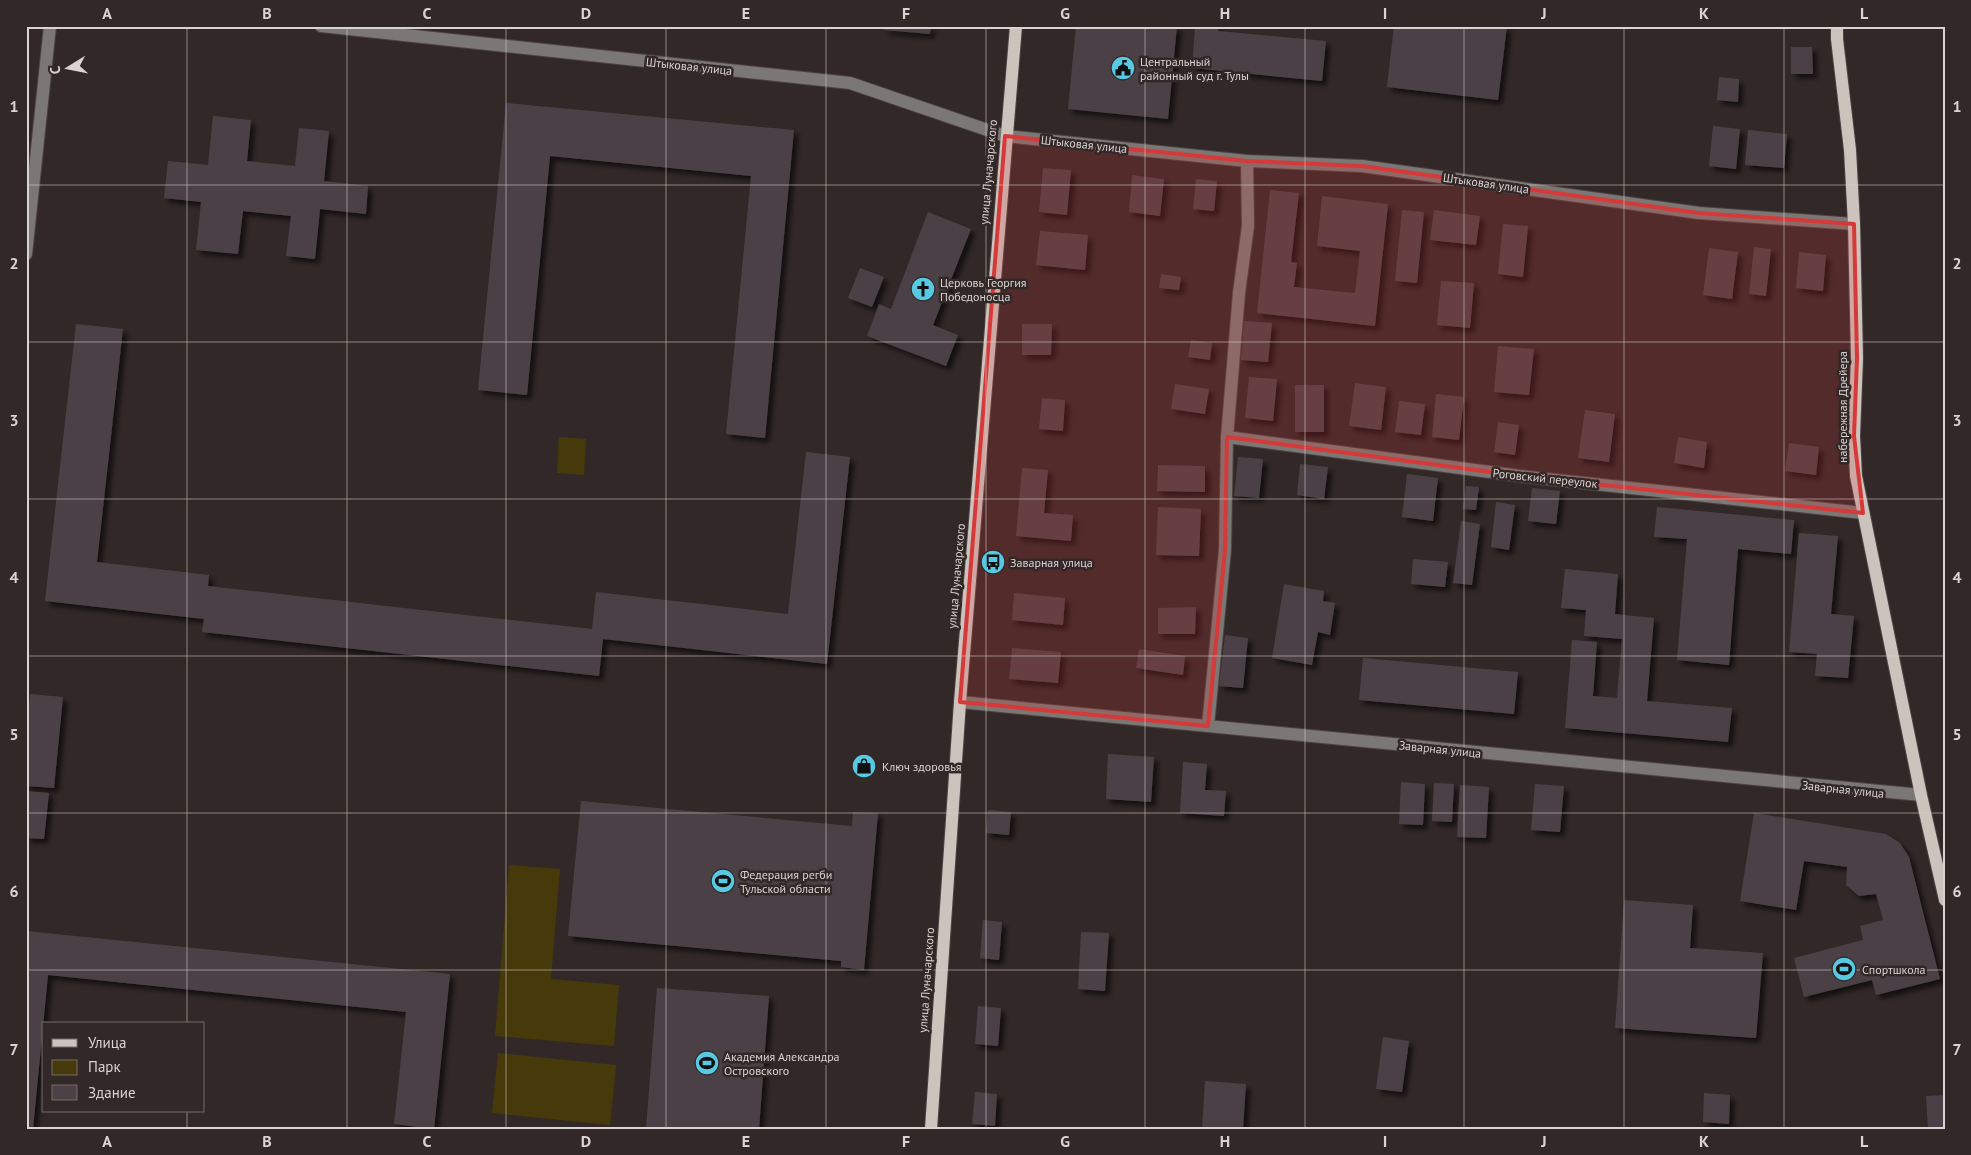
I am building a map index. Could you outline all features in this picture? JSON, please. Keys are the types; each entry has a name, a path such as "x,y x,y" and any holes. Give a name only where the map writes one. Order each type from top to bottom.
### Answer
{"main road":[{"name":"улица Луначарского","path":"931,1129 960,702 1005,136 1016,26"},
{"name":"набережная Дрейера","path":"1837,26 1836,39 1850,150 1854,224 1857,358 1854,436 1856,476 1920,795 1945,900"}],"street":[{"path":"26,254 50,26"},
{"name":"Штыковая улица","path":"321,26 850,83 1005,136 1247,161 1362,166 1699,213 1854,224"},
{"path":"1208,726 1225,550 1227,437 1239,293 1248,226 1247,161"},
{"name":"Роговский переулок","path":"1227,437 1520,476 1863,513"},
{"name":"Заварная улица","path":"960,702 1920,795"}],"highlighted area":[{"path":"1005,136 1247,161 1362,166 1699,213 1854,224 1857,358 1854,436 1863,513 1520,476 1227,437 1225,550 1208,726 960,702"}],"green space":[{"path":"559,437 586,439 584,475 557,473"},
{"path":"509,865 560,869 551,979 619,985 614,1046 495,1036"},
{"path":"498,1053 616,1065 610,1125 492,1113"}],"building":[{"path":"885,26 931,26 930,34 884,30"},
{"name":"Центральный районный суд г. Тулы","path":"1076,26 1177,26 1168,119 1068,109"},
{"path":"1195,26 1219,26 1218,31 1326,41 1322,81 1192,68"},
{"path":"1394,26 1507,26 1498,100 1387,87"},
{"path":"1791,47 1812,47 1813,74 1791,74"},
{"path":"1719,77 1739,79 1738,102 1717,100"},
{"path":"506,103 794,130 765,438 726,434 751,176 550,156 527,395 478,390"},
{"path":"213,116 251,120 247,161 295,166 299,128 329,131 324,181 368,186 366,214 320,209 315,259 286,256 291,216 243,211 238,254 196,250 201,202 164,198 168,161 208,165"},
{"path":"1713,126 1740,129 1736,169 1709,166"},
{"path":"1748,130 1787,134 1784,168 1745,165"},
{"path":"1043,168 1071,170 1067,215 1039,212"},
{"path":"1132,175 1164,179 1160,216 1129,212"},
{"path":"1196,179 1217,181 1214,211 1193,209"},
{"path":"1270,190 1299,193 1291,262 1297,263 1294,287 1355,293 1360,251 1317,246 1322,196 1388,204 1375,326 1257,313"},
{"path":"1402,210 1424,212 1417,283 1395,281"},
{"path":"1434,210 1480,216 1476,245 1430,240"},
{"path":"928,212 971,229 933,325 958,335 946,366 867,336 879,304 891,309"},
{"path":"1503,224 1528,226 1523,277 1498,274"},
{"path":"1040,231 1088,235 1085,270 1036,265"},
{"path":"1754,247 1771,249 1766,296 1749,294"},
{"path":"1709,248 1738,252 1732,299 1703,295"},
{"path":"1799,252 1826,255 1823,291 1796,288"},
{"path":"860,268 884,277 872,307 848,298"},
{"path":"1161,274 1181,277 1179,290 1159,288"},
{"path":"1441,281 1474,283 1470,328 1437,325"},
{"path":"1244,321 1272,323 1268,362 1241,360"},
{"path":"76,324 123,329 97,562 209,575 208,586 592,629 596,592 788,614 806,452 850,457 827,664 603,639 599,676 202,632 204,619 45,601"},
{"path":"1022,324 1052,324 1051,355 1022,355"},
{"path":"1191,340 1212,343 1210,360 1188,357"},
{"path":"1498,346 1534,349 1529,395 1494,392"},
{"path":"1249,377 1277,379 1273,421 1245,418"},
{"path":"1355,383 1386,387 1381,430 1349,426"},
{"path":"1175,384 1209,389 1205,414 1171,409"},
{"path":"1295,385 1324,385 1324,432 1295,432"},
{"path":"1436,394 1464,397 1459,440 1432,437"},
{"path":"1042,398 1065,400 1063,431 1039,429"},
{"path":"1399,401 1425,404 1421,435 1395,432"},
{"path":"1585,410 1615,414 1609,462 1578,458"},
{"path":"1498,422 1519,425 1515,455 1494,452"},
{"path":"1678,437 1707,442 1704,468 1674,463"},
{"path":"1789,443 1819,447 1816,475 1785,471"},
{"path":"1238,457 1263,459 1259,498 1234,496"},
{"path":"1300,464 1328,467 1324,499 1297,495"},
{"path":"1158,465 1205,466 1205,492 1157,491"},
{"path":"1022,468 1048,470 1044,513 1073,515 1071,541 1016,536"},
{"path":"1407,474 1438,478 1433,521 1402,517"},
{"path":"1466,486 1479,487 1476,510 1463,509"},
{"path":"1532,488 1560,491 1556,524 1528,521"},
{"path":"1496,502 1515,505 1509,550 1491,547"},
{"path":"1158,507 1201,509 1199,556 1156,555"},
{"path":"1657,507 1794,520 1791,554 1738,549 1729,665 1677,660 1687,539 1654,537"},
{"path":"1461,521 1480,524 1472,585 1453,583"},
{"path":"1799,533 1838,536 1831,614 1854,616 1848,678 1815,676 1817,654 1789,652"},
{"path":"1413,559 1448,562 1445,587 1411,584"},
{"path":"1565,569 1618,574 1615,614 1654,618 1647,701 1732,708 1728,742 1565,728 1572,640 1597,642 1593,696 1617,698 1622,639 1584,636 1586,610 1561,608"},
{"path":"1284,584 1324,591 1323,601 1335,603 1330,635 1318,632 1312,665 1272,658"},
{"path":"1014,593 1065,598 1063,625 1012,620"},
{"path":"1196,607 1195,634 1158,634 1158,608"},
{"path":"1225,635 1248,638 1243,688 1219,686"},
{"path":"1012,648 1061,652 1058,683 1009,679"},
{"path":"1139,649 1185,656 1183,675 1136,668"},
{"path":"1363,658 1518,672 1514,714 1359,700"},
{"path":"30,694 63,697 54,788 26,786 26,739"},
{"path":"1108,754 1154,757 1151,802 1106,799"},
{"path":"1183,762 1207,764 1205,790 1226,791 1224,816 1180,813"},
{"path":"1401,782 1425,784 1423,825 1399,824"},
{"path":"1434,783 1454,784 1452,822 1432,821"},
{"path":"1535,784 1564,786 1560,832 1531,830"},
{"path":"1460,785 1489,787 1486,838 1457,837"},
{"path":"26,791 49,793 44,839 26,838"},
{"name":"Федерация регби Тульской области","path":"581,801 852,826 853,812 878,813 864,970 841,967 841,961 568,936"},
{"path":"988,810 1011,812 1009,835 986,833"},
{"path":"1754,813 1886,834 1900,843 1909,857 1940,979 1876,995 1872,980 1804,997 1794,958 1863,940 1860,926 1883,920 1876,894 1859,896 1846,885 1847,867 1804,861 1796,910 1740,901"},
{"path":"1624,900 1693,905 1690,948 1763,953 1756,1038 1615,1028"},
{"path":"983,920 1002,922 999,960 980,958"},
{"path":"26,931 450,974 434,1129 394,1124 406,1012 48,975 33,1129 26,1129"},
{"path":"1081,932 1109,933 1105,991 1078,989"},
{"name":"Академия Александра Островского","path":"657,988 769,996 759,1129 646,1129"},
{"path":"978,1006 1001,1008 998,1046 975,1044"},
{"path":"1383,1037 1409,1041 1402,1092 1376,1089"},
{"path":"1205,1081 1246,1084 1243,1129 1202,1129"},
{"path":"975,1092 997,1094 995,1126 972,1124"},
{"path":"1704,1093 1730,1095 1729,1124 1703,1122"},
{"path":"1945,1095 1945,1129 1928,1129 1926,1096"}],"place":[{"name":"Центральный районный суд г. Тулы","path":"1123,68"},
{"name":"Церковь Георгия Победоносца","path":"923,289"},
{"name":"Заварная улица","path":"993,562"},
{"name":"Ключ здоровья","path":"864,766"},
{"name":"Федерация регби Тульской области","path":"723,881"},
{"name":"Спортшкола","path":"1844,969"},
{"name":"Академия Александра Островского","path":"707,1063"}]}
